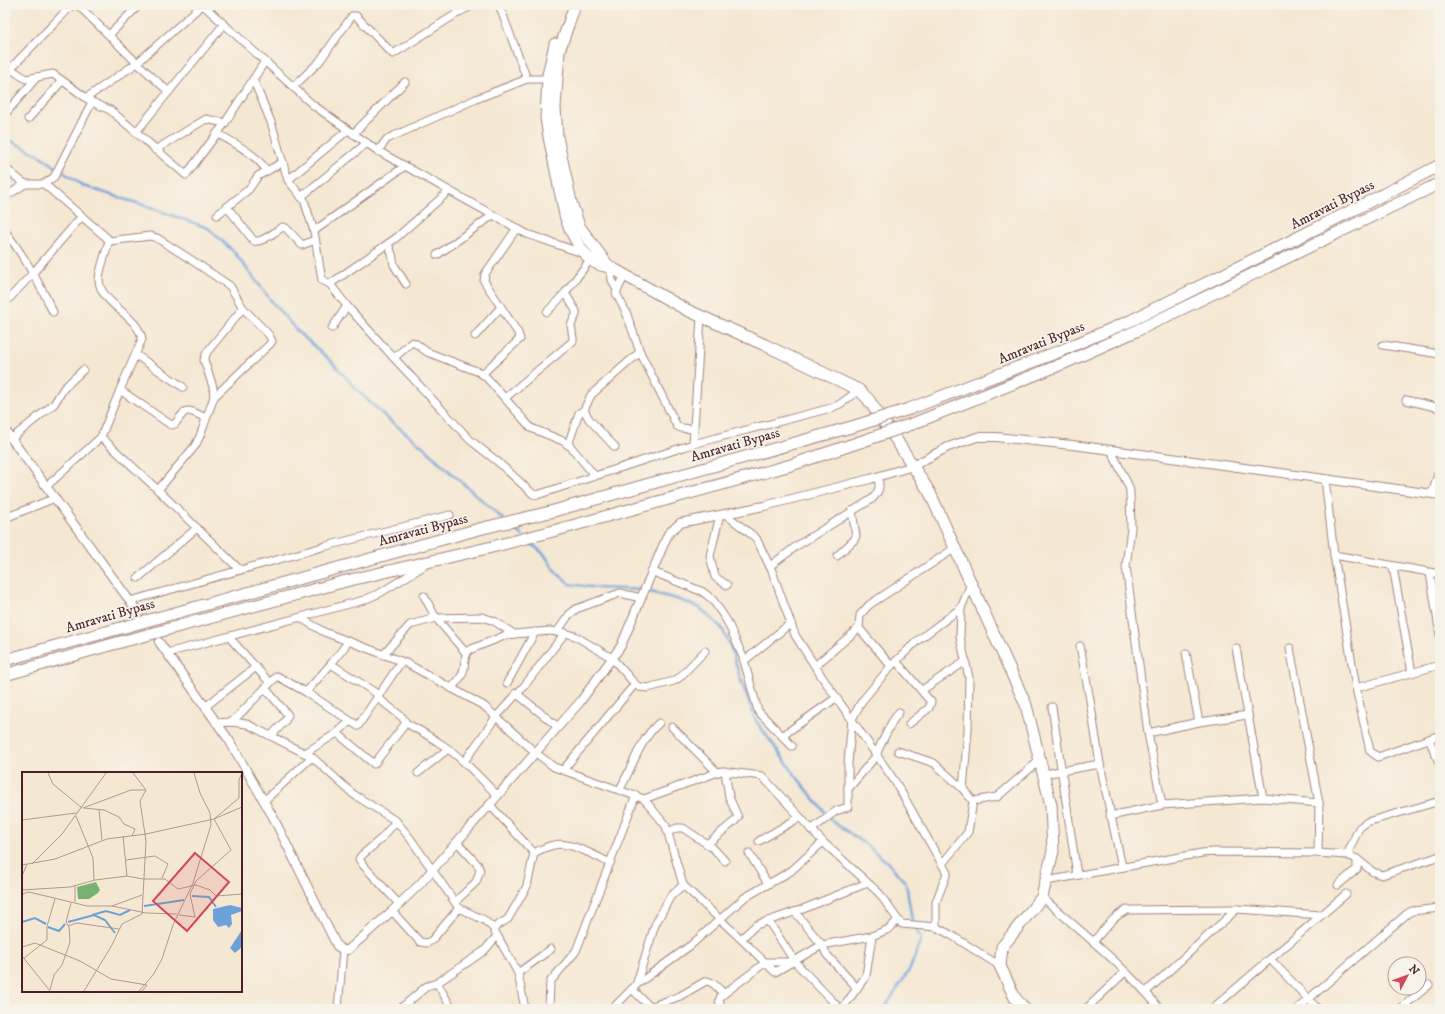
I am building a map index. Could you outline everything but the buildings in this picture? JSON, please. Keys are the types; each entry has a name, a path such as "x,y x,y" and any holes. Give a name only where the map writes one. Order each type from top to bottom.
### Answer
{"main road":[{"path":"567,5 550,60 546,118 548,137 566,220 591,255 701,317 765,345 859,390 868,399 930,493 1026,705 1051,805 1053,852 1042,897 1002,946 1000,966 1015,998 1025,1009"},
{"path":"575,5 560,51 555,106 557,137 571,202 591,255"},
{"name":"Amravati Bypass","path":"5,660 479,529 550,512 855,426 909,408 1060,351 1132,320 1440,165"},
{"name":"Amravati Bypass","path":"5,676 106,646 338,583 557,530 791,465 863,441 912,424 1062,364 1136,331 1440,182"}],"street":[{"path":"72,5 8,66 26,79 52,74 62,80 89,100 110,110 186,175 225,123 265,61"},
{"path":"78,5 169,92"},
{"path":"109,35 139,5"},
{"path":"5,197 25,184 44,184 54,177 89,100 202,5 313,105 367,144 527,234 591,255 565,293 547,312"},
{"path":"209,11 216,5"},
{"path":"293,87 319,62 352,16 356,16 393,54 461,11 474,5"},
{"path":"500,5 527,79"},
{"path":"136,132 224,24"},
{"path":"6,113 37,77"},
{"path":"253,79 271,122 288,180 304,200 314,231 322,280 330,284 347,306 470,440 498,462 533,494 537,495 693,444 836,407 859,390"},
{"path":"378,151 387,139 476,99 527,79 548,79"},
{"path":"28,119 62,80"},
{"path":"288,180 350,132 405,82"},
{"path":"155,150 206,120 225,123"},
{"path":"217,133 247,150 264,166 267,171"},
{"path":"301,197 367,144"},
{"path":"217,215 249,189 256,178 282,162"},
{"path":"314,231 405,166"},
{"path":"5,168 25,184"},
{"path":"44,184 104,235 109,241"},
{"path":"330,284 396,238 449,191"},
{"path":"227,207 254,241 261,241 283,227 286,228 302,245 315,240"},
{"path":"437,255 493,215"},
{"path":"5,303 82,216"},
{"path":"482,374 520,339 518,333 485,284 484,277 516,228"},
{"path":"5,231 33,273 53,312"},
{"path":"109,241 150,236 190,259 234,291 243,308 269,335 272,341 214,397 195,446 158,490"},
{"path":"47,486 101,437 142,339 139,330 104,293 100,282 99,278 109,241"},
{"path":"388,244 394,265 406,284"},
{"path":"610,267 612,280 617,290 617,296 626,312 640,352 677,426 681,428 694,429"},
{"path":"617,290 625,275"},
{"path":"505,398 573,341 574,338 571,324 576,315 576,311 565,293"},
{"path":"332,328 347,306"},
{"path":"475,336 501,307"},
{"path":"214,397 204,360 205,356 243,308"},
{"path":"693,444 701,317"},
{"path":"394,358 412,342 426,352 482,374 531,428 563,441 571,447 595,476"},
{"path":"1383,345 1440,354"},
{"path":"568,445 579,413 584,410 590,395 640,352"},
{"path":"136,355 183,387"},
{"path":"11,438 54,404 64,388 83,370"},
{"path":"120,390 171,425 175,424 183,412 186,411 206,418"},
{"path":"1406,400 1440,408"},
{"path":"584,410 589,419 615,447"},
{"path":"5,430 132,605 240,570 326,546 450,515"},
{"path":"101,437 240,570"},
{"path":"159,642 229,740 273,817 337,946 343,950 348,950 392,911 432,870 580,702 621,646 668,534 680,523 764,506 878,477 913,466 948,447 976,437 996,437 1111,450 1436,494 1440,468"},
{"path":"1111,450 1129,486 1130,492 1131,528 1126,566 1148,733 1162,805"},
{"path":"770,566 798,545 872,499 877,494 880,487 878,477"},
{"path":"1325,479 1334,555 1356,688 1368,747 1373,754 1382,756 1440,735"},
{"path":"5,518 55,498"},
{"path":"837,556 854,540 856,536 852,511"},
{"path":"723,514 756,538 770,566 795,635 836,698 896,783 942,864 947,874 936,902 933,927"},
{"path":"723,514 710,556 715,577 727,585"},
{"path":"138,578 197,528"},
{"path":"815,666 859,628 860,615 869,605 955,548"},
{"path":"1334,555 1393,567 1440,574"},
{"path":"167,653 301,618 372,597 433,561"},
{"path":"1393,567 1412,673"},
{"path":"651,573 710,596 727,621 744,661 758,711 792,746"},
{"path":"1430,573 1440,635"},
{"path":"963,789 968,730 969,678 960,637 961,608 971,584"},
{"path":"557,632 569,615 576,609 620,593 642,596"},
{"path":"424,596 436,618 466,653"},
{"path":"811,830 836,811 848,806 848,763 852,719 862,701 893,663 917,641 961,608"},
{"path":"383,655 410,625 436,618 482,616 494,621 514,634"},
{"path":"301,618 324,632 401,662 484,706 536,753 554,766 644,799 666,826 683,885 775,972 795,962 822,945 872,936 889,929 900,922 933,927 951,935 1000,966"},
{"path":"744,661 791,623"},
{"path":"859,628 930,699 931,705 909,724"},
{"path":"507,683 535,632"},
{"path":"451,688 462,674 466,653 469,650 498,638 514,634 557,632 576,636 612,658 639,687 648,688 674,681 680,677 705,651"},
{"path":"464,762 496,717 516,693 525,685 565,633"},
{"path":"229,637 256,667 288,715 285,721 271,736"},
{"path":"306,692 349,641"},
{"path":"1080,646 1100,764 1122,867"},
{"path":"1236,648 1263,798"},
{"path":"1290,648 1319,803 1318,853"},
{"path":"1186,653 1199,722"},
{"path":"922,690 966,661"},
{"path":"232,722 277,676 306,692 358,726 401,662"},
{"path":"331,664 379,696 402,717 406,723 439,742 448,749 464,762 498,796"},
{"path":"1356,688 1440,665"},
{"path":"205,707 256,667"},
{"path":"564,770 635,684"},
{"path":"516,693 558,727"},
{"path":"782,736 836,698"},
{"path":"1052,707 1077,876"},
{"path":"848,789 877,755 892,722 899,712"},
{"path":"1148,733 1199,722 1248,715"},
{"path":"264,801 309,755 350,721"},
{"path":"216,723 232,722 247,724 309,755 353,794 396,821 410,838 457,905 484,920 493,928 518,973 525,1009"},
{"path":"620,789 641,746 659,722"},
{"path":"337,733 374,764 406,723"},
{"path":"672,727 717,772"},
{"path":"1429,739 1440,765"},
{"path":"418,773 448,749"},
{"path":"898,751 934,763 963,789 973,801 968,832 942,864"},
{"path":"973,801 997,797 1040,760"},
{"path":"1044,774 1100,764"},
{"path":"644,799 721,771 762,776 811,830 879,893 900,922"},
{"path":"707,844 738,817 729,796 725,771"},
{"path":"575,1009 549,1009 550,982 576,951 610,863 633,794"},
{"path":"1110,816 1162,805 1263,798 1319,803"},
{"path":"1347,856 1358,828 1367,822 1440,801"},
{"path":"490,805 534,853"},
{"path":"759,841 800,817"},
{"path":"396,821 382,838 359,859 399,904"},
{"path":"668,832 677,828 683,828 716,850 725,861"},
{"path":"392,911 420,942 427,943 432,940 457,905 476,882 480,871 478,865 457,842"},
{"path":"612,1009 634,987 691,945 744,898 791,871 823,842"},
{"path":"534,853 558,844 581,849 610,863"},
{"path":"1046,881 1208,852 1318,853 1347,856 1357,859 1373,872 1382,875 1440,856"},
{"path":"493,928 508,919 527,886 534,853"},
{"path":"748,853 768,884"},
{"path":"1338,885 1357,868 1357,859"},
{"path":"741,939 756,925 796,912 867,882"},
{"path":"634,987 655,925 670,897 683,885"},
{"path":"1212,1009 1346,894"},
{"path":"1042,897 1125,972 1146,992 1160,1009"},
{"path":"1297,1009 1408,913 1412,911 1440,908"},
{"path":"1093,942 1116,917 1127,910 1237,909 1321,915"},
{"path":"1146,992 1237,909"},
{"path":"796,912 822,945 827,955 857,988"},
{"path":"769,922 795,962 841,1009 866,976 872,936"},
{"path":"400,1009 427,986 437,983 484,951 497,936"},
{"path":"518,973 551,949"},
{"path":"338,1009 343,950"},
{"path":"1270,958 1318,1009"},
{"path":"722,1009 719,999 766,962"},
{"path":"1086,1009 1125,972"},
{"path":"634,987 651,1008 680,996 706,981 712,983 724,994"},
{"path":"437,983 452,1009"},
{"path":"1400,1009 1429,985"}],"waterway":[{"path":"5,138 39,155 83,186 208,228 234,252 273,303 297,331 332,362 357,390 388,419 426,449 503,519"},
{"path":"510,525 523,536"},
{"path":"528,541 544,554 556,572 570,584 598,588 642,590"},
{"path":"647,591 680,600 700,608 721,627 730,645 756,721 799,780 833,822 864,843 887,862 906,883 912,920 921,939 910,969 884,1009"}],"tunnel":[{"path":"135,608 155,637"}]}
